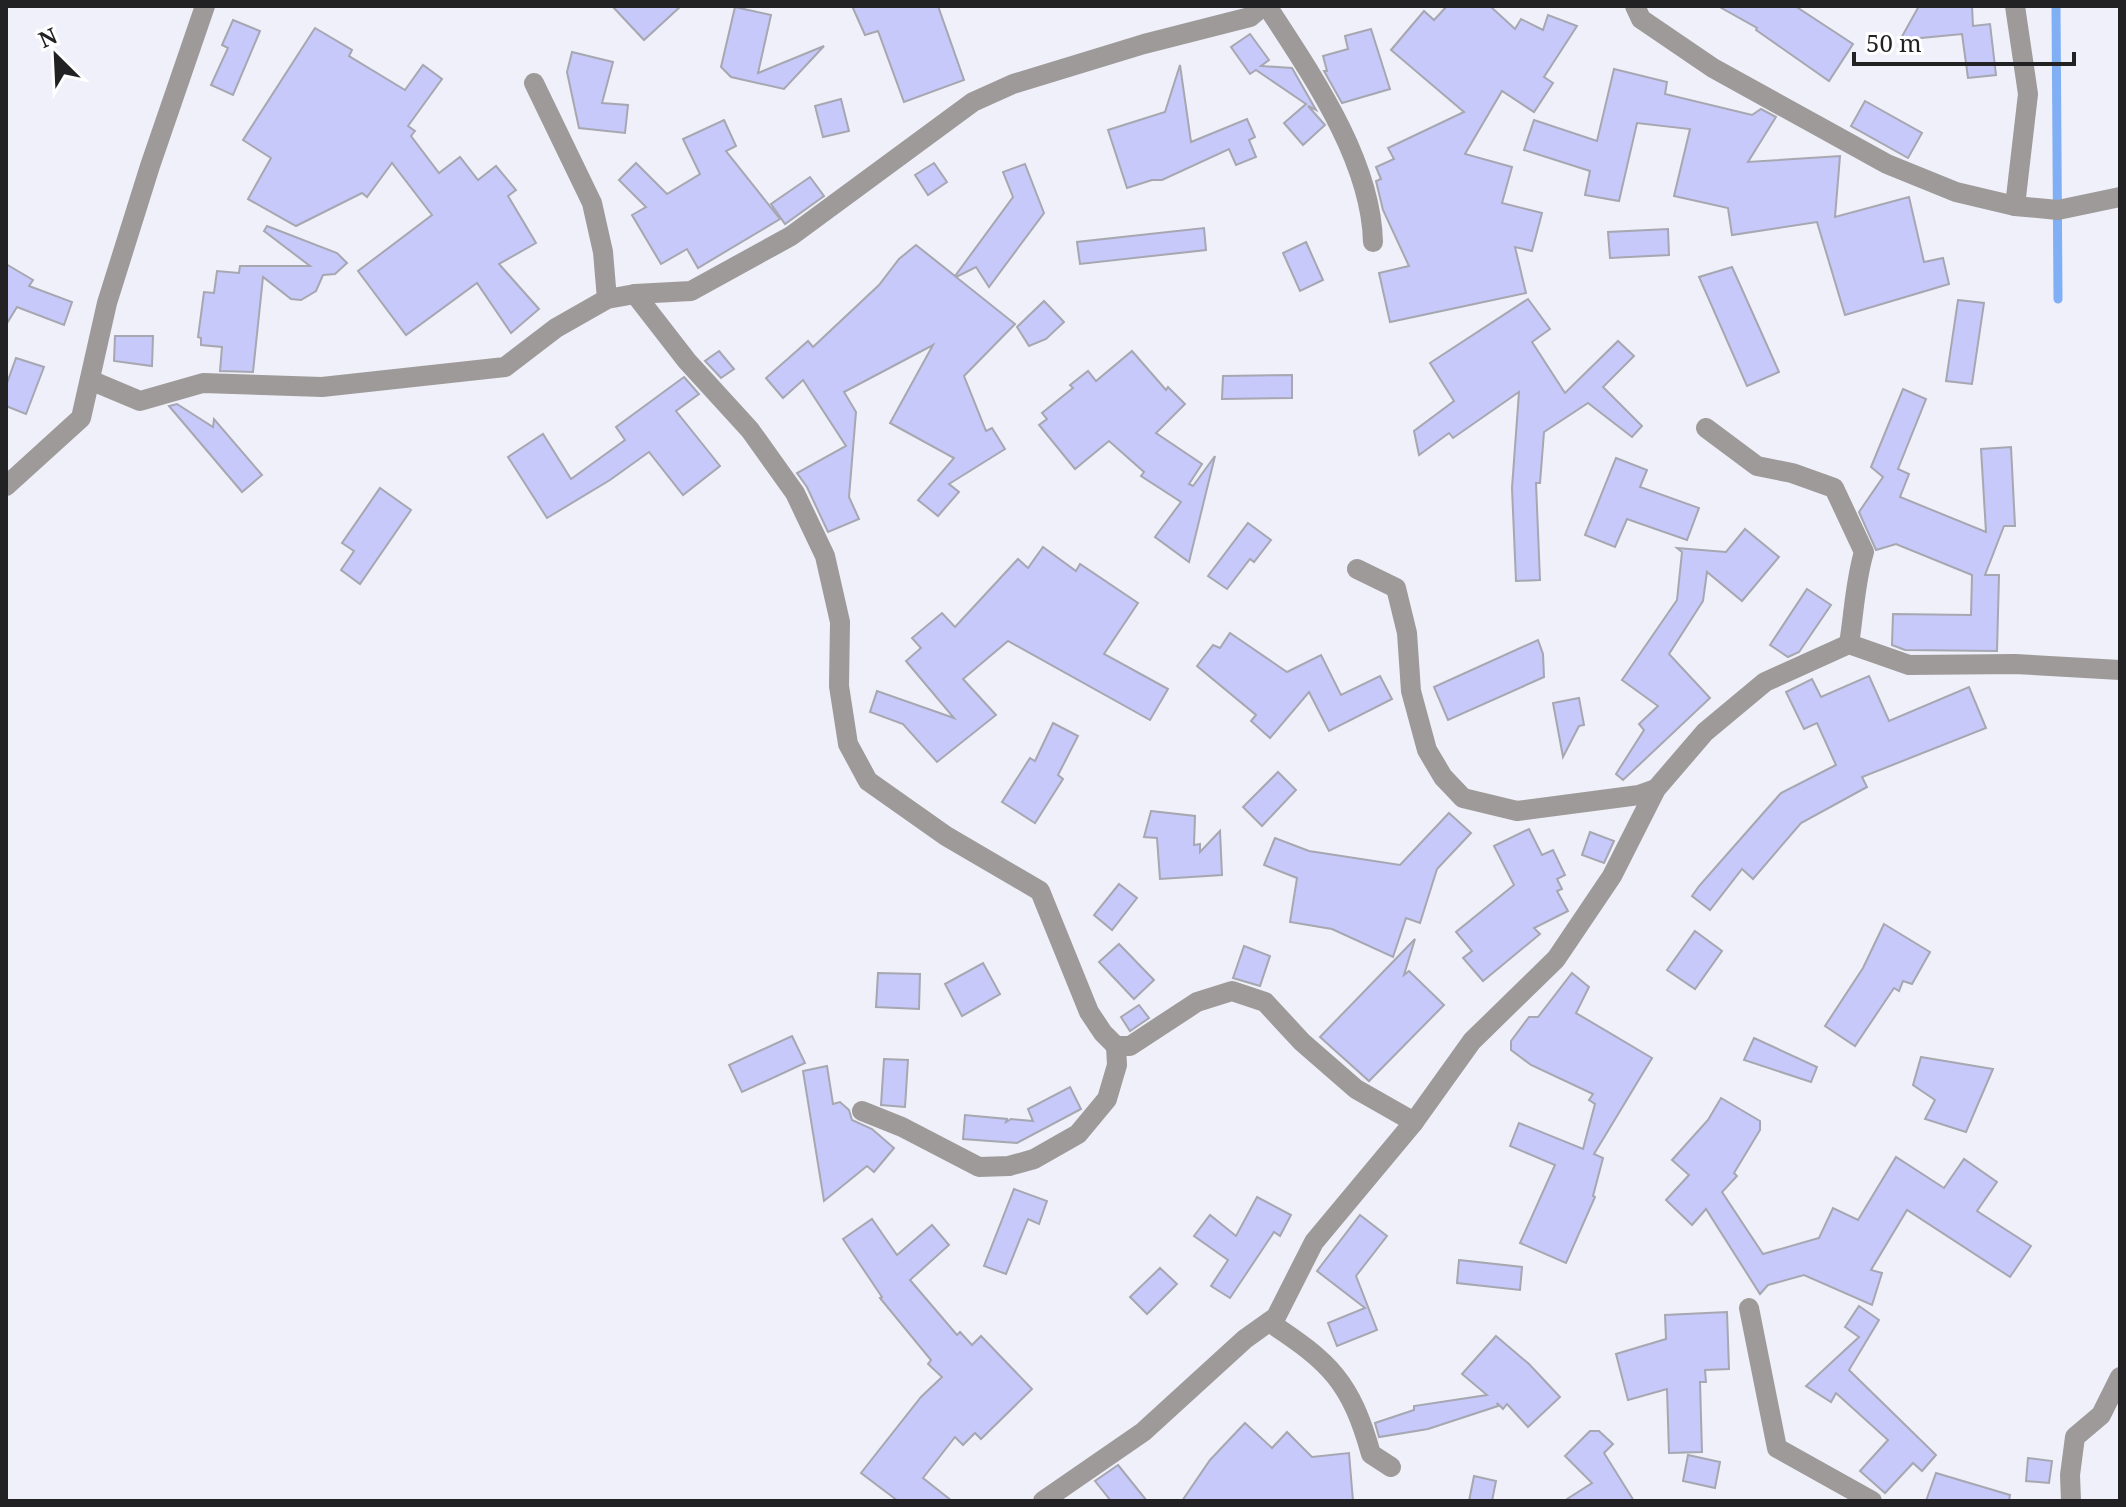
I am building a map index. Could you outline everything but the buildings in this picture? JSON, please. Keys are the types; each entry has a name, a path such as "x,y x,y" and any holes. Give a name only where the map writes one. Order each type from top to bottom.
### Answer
{"street":[{"path":"6,486 81,418 107,303 205,6"},
{"path":"90,380 140,401 203,383 322,387 505,367 556,328 607,299 691,291 791,236 973,102 1013,84 1144,44 1250,17 1265,6 1321,90 1345,136 1373,217 1373,242"},
{"path":"1635,6 1641,19 1713,68 1887,164 1956,192 2015,206 2058,210 2120,197"},
{"path":"2015,6 2028,94 2015,206"},
{"path":"534,83 592,203 603,252 607,299"},
{"path":"635,294 687,361 750,430 795,493 825,556 840,622 839,686 848,744 868,781 946,836 1040,891 1089,1012 1116,1046 1117,1065 1107,1099 1078,1134 1034,1159 1009,1166 979,1167 902,1127 862,1111"},
{"path":"1706,428 1757,466 1792,473 1834,488 1864,552 1857,574 1849,644"},
{"path":"1357,569 1396,588 1407,633 1411,691 1427,750 1443,777 1463,798 1517,811 1639,795 1656,789"},
{"path":"1043,1501 1143,1432 1245,1339 1276,1317 1314,1242 1414,1122 1472,1041 1556,959 1612,876 1656,789 1705,732 1765,682 1849,644 1909,665 2015,664 2120,670"},
{"path":"1116,1046 1130,1046 1197,1002 1232,991 1265,1002 1302,1042 1356,1089 1414,1122"},
{"path":"1749,1308 1777,1448 1872,1501"},
{"path":"1269,1322 1307,1347 1345,1385 1362,1420 1371,1454 1391,1467"},
{"path":"2071,1501 2070,1475 2075,1437 2101,1415 2120,1377"}],"waterway":[{"path":"2056,6 2058,299"}]}
